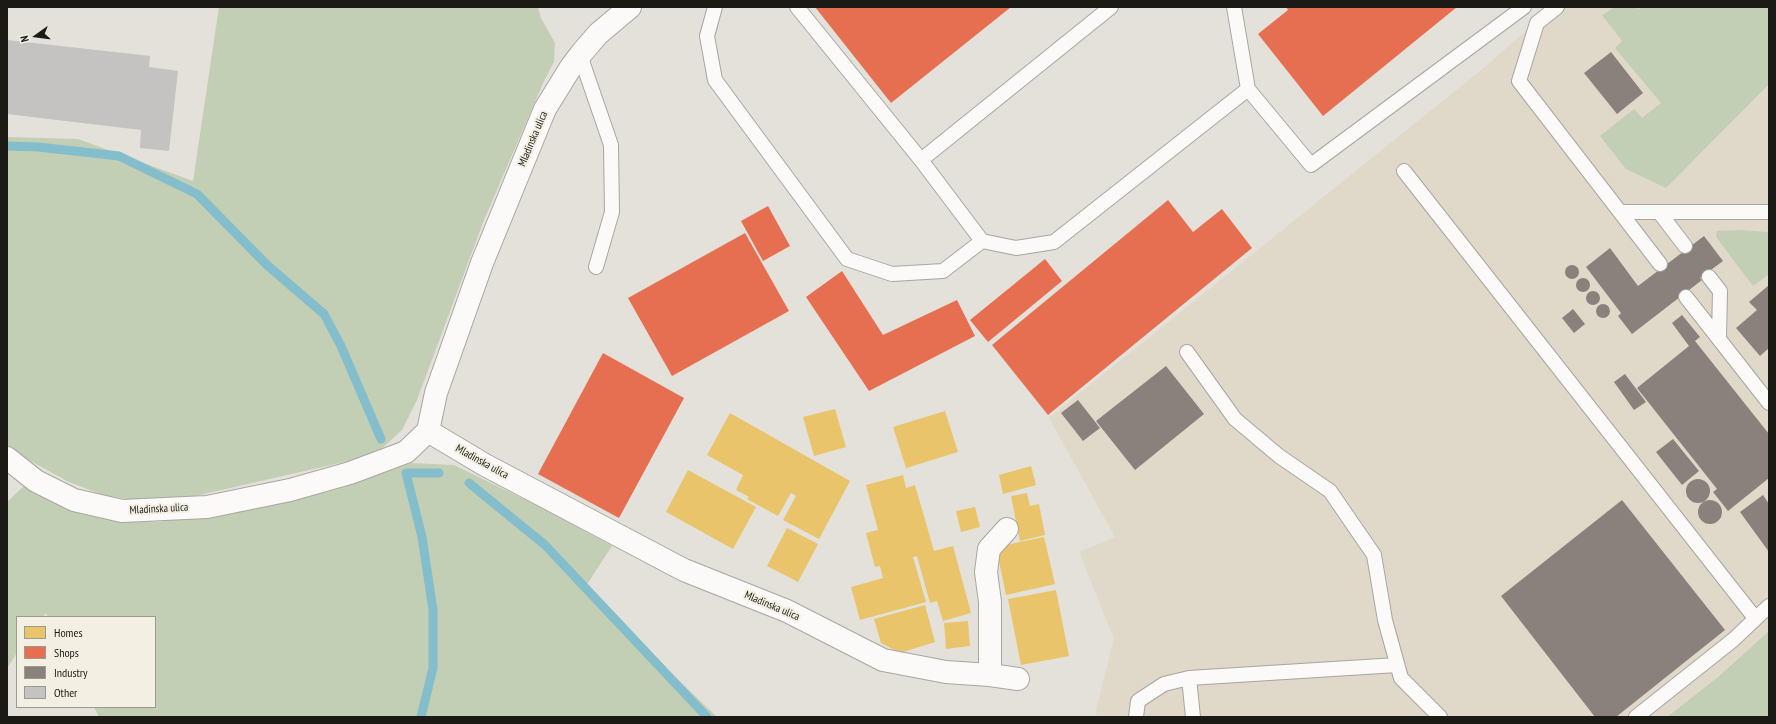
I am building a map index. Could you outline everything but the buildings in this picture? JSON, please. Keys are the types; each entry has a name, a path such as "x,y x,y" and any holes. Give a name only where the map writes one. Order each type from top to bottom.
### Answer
{"street":[{"name":"Mladinska ulica","path":"7,458 36,481 74,500 122,511 207,507 290,490 350,473 406,452 428,431 436,393 482,263 545,110 571,66 598,34 630,7"},
{"name":"Mladinska ulica","path":"428,431 485,465 684,570 787,611 883,660 946,672 990,675 1018,679"},
{"path":"990,675 990,602 986,572 989,549 1007,529"}],"lane":[{"path":"715,7 707,36 715,80 847,260 892,274 943,271 982,241"},
{"path":"797,7 921,160 982,241 1016,248 1054,242 1248,89"},
{"path":"921,160 1111,7"},
{"path":"1234,7 1248,89 1311,165 1524,7 1537,23"},
{"path":"1557,7 1537,23 1519,81 1660,264"},
{"path":"580,56 611,145 612,212 596,267"},
{"path":"1404,171 1755,618"},
{"path":"1620,212 1769,212"},
{"path":"1659,212 1685,246"},
{"path":"1709,277 1720,291 1719,339"},
{"path":"1686,297 1769,403"},
{"path":"1187,352 1235,419 1279,456 1330,491 1374,555 1384,620 1401,678 1440,717"},
{"path":"1636,717 1733,640 1769,606"},
{"path":"1136,717 1138,701 1164,684 1189,678 1397,665"},
{"path":"1189,678 1193,717"}],"shaded area":[{"path":"1554,7 1769,7 1769,631 1718,677 1667,717 1097,717 1096,711 1114,639 1079,552 1115,537 1049,418 1480,71"}],"green space":[{"path":"219,7 538,7 541,18 555,43 554,62 544,81 484,220 417,400 402,430 375,455 195,496 139,501 103,495 69,482 14,452 7,445 7,137 78,139 193,181"},
{"path":"1615,7 1635,7 1639,9 1641,7 1769,7 1769,84 1666,188 1626,169 1600,136 1634,109 1642,118 1661,103 1615,48 1622,41 1602,15"},
{"path":"1738,230 1769,232 1769,274 1753,286 1716,237 1717,231"},
{"path":"411,463 454,465 536,505 612,546 584,589 717,717 99,717 94,708 156,708 156,616 48,616 46,613 44,616 16,616 16,654 7,668 7,502 25,485 50,498 99,518 158,522 259,508 335,490"},
{"path":"1769,631 1769,717 1667,717 1718,677"}],"waterway":[{"path":"7,146 38,147 119,156 197,194 267,265 324,314 341,346 381,439"},
{"path":"421,717 433,668 433,610 422,537 406,473 439,473"},
{"path":"469,483 545,545 707,717"}]}
